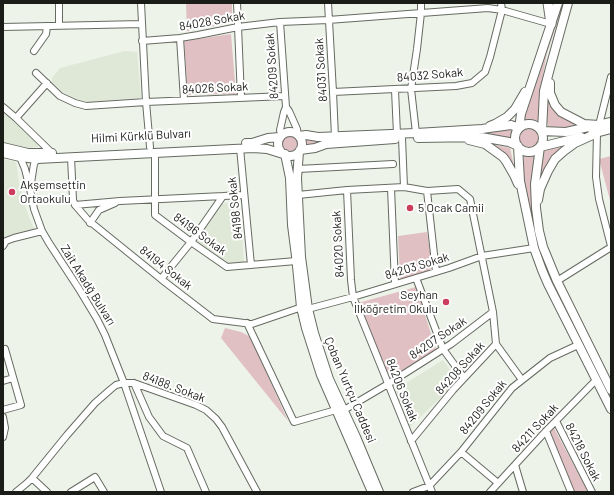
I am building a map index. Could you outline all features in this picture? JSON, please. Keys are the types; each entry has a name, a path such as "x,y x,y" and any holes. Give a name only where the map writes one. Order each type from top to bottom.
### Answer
{"highway":[{"path":"548,3 551,24"}],"main road":[{"path":"558,3 521,114 519,128 516,133 515,138 518,146 520,181 534,248 548,284 611,410"},
{"path":"568,3 544,91 543,140 540,147 535,184 536,208 543,247 557,281 611,390"},
{"path":"550,68 550,93 555,105 561,112 584,124 598,129"},
{"path":"482,129 507,117 531,84"},
{"path":"536,208 543,183 548,171 556,159 564,151 611,122"},
{"path":"598,129 540,147 535,151 530,152 509,142 481,137 455,138 400,136 318,137 299,135 293,132 285,133 281,136 278,147 284,154 291,156 300,151 326,144 400,136 416,133 511,126 519,128 530,123 535,124 542,131 566,132 598,129 611,129"},
{"path":"299,135 302,143 300,151"},
{"name":"Hilmi Kürklü Bulvarı","path":"3,153 37,159 71,157 252,143 281,136"},
{"path":"455,138 485,144 503,157 514,175 526,210"},
{"name":"Hilmi Kürklü Bulvarı","path":"3,147 28,152 52,153 252,148 267,149 284,154"},
{"name":"Çoban Yurtçu Caddesi","path":"300,151 297,178 306,328 321,375 356,437 379,492"},
{"name":"Çoban Yurtçu Caddesi","path":"284,154 290,178 292,225 296,261 305,308"},
{"name":"Çoban Yurtçu Caddesi","path":"340,410 372,492"}],"street":[{"path":"59,3 60,26"},
{"name":"84196 Sokak","path":"141,3 146,102 153,150 155,215 226,267 296,261"},
{"path":"237,3 241,98"},
{"name":"84031 Sokak","path":"328,3 334,92 335,137"},
{"path":"416,133 410,89 417,49 421,3"},
{"name":"84028 Sokak","path":"142,41 180,38 238,27 280,22 328,20 501,6 551,24"},
{"name":"84032 Sokak","path":"334,92 456,86 472,82 485,72 490,57 501,6"},
{"name":"84209 Sokak","path":"280,22 286,108"},
{"path":"3,27 142,24"},
{"path":"34,51 46,34 47,26"},
{"path":"180,38 184,100"},
{"name":"84026 Sokak","path":"36,73 60,96 74,103 86,106 285,96"},
{"path":"557,281 611,247 599,199 596,177 598,129 611,77"},
{"path":"16,118 47,83"},
{"path":"394,90 400,136 404,187"},
{"path":"3,106 52,153"},
{"path":"281,136 280,130 286,108 289,111 299,135"},
{"name":"84198 Sokak","path":"240,148 251,265"},
{"name":"Zait Akadğ Bulvarı","path":"20,157 25,169 34,209 42,231 79,289 105,335 124,383 162,492"},
{"path":"71,157 73,200 75,205 120,201 244,195"},
{"path":"30,189 34,164 37,159"},
{"path":"298,169 394,164"},
{"path":"298,195 347,190 404,187 427,191 458,189 470,199 493,312 496,344"},
{"path":"392,188 395,284"},
{"name":"84020 Sokak","path":"347,190 350,280 353,297"},
{"path":"427,191 436,272"},
{"path":"161,279 223,196 244,195"},
{"path":"90,223 99,210 120,201"},
{"name":"84194 Sokak","path":"75,205 90,223 213,318 252,324 305,308"},
{"path":"4,242 42,231"},
{"name":"84203 Sokak","path":"305,308 353,297 449,268 482,256 534,248"},
{"path":"416,278 443,348 464,378"},
{"name":"84206 Sokak","path":"353,297 430,489"},
{"name":"84207 Sokak","path":"247,323 294,422 340,410 388,384 443,348 493,312"},
{"name":"84208 Sokak","path":"411,441 464,378 496,344 522,380"},
{"name":"84209 Sokak","path":"413,492 430,489 512,388 550,358 578,345"},
{"path":"3,350 4,349 14,378 21,405 3,410"},
{"path":"3,381 14,378"},
{"name":"84211 Sokak","path":"490,492 546,430 596,380"},
{"name":"84188. Sokak","path":"16,492 32,478 95,403 110,389 116,385 124,383 134,384 196,405 206,410 222,427 257,492"},
{"path":"134,384 149,417 162,436 187,448 206,492"},
{"path":"3,417 6,428 3,437"},
{"name":"84218 Sokak","path":"556,421 592,492"},
{"path":"546,430 571,492"},
{"path":"461,452 498,484"},
{"path":"515,465 523,492"},
{"path":"71,492 95,477 104,492"},
{"path":"32,478 47,492"}],"shaded area":[{"path":"186,3 232,3 232,23 187,31"},
{"path":"561,3 564,3 547,53 541,86 539,122 523,121"},
{"path":"231,34 236,94 188,95 184,41"},
{"path":"125,51 137,52 141,98 88,102 75,99 62,91 52,82 52,78 60,68"},
{"path":"547,94 582,126 565,129 552,129 548,126 546,118"},
{"path":"3,111 14,119 36,141 38,147 26,148 3,142"},
{"path":"529,127 536,130 539,137 536,144 529,147 522,144 519,137 522,130"},
{"path":"512,129 511,139 419,136 308,146 306,138"},
{"path":"287,135 293,135 298,140 296,149 293,151 287,151 282,146 282,140"},
{"path":"486,143 510,148 516,175"},
{"path":"567,145 538,189 544,151"},
{"path":"536,155 531,179 531,202 539,247 548,270 611,398 611,402 545,271 537,248 528,210 524,179 524,156"},
{"path":"611,156 611,204 599,159"},
{"name":"Akşemsettin Ortaokulu","path":"3,159 16,162 24,202 36,233 5,241 3,240"},
{"path":"237,202 240,206 244,263 227,265 195,241 222,204"},
{"path":"427,232 432,264 431,269 426,274 401,279 398,236"},
{"path":"416,287 436,349 403,370 392,374 386,372 358,303"},
{"path":"225,328 241,332 251,338 288,421 221,338"},
{"path":"443,360 458,381 409,428 392,392"},
{"path":"554,428 588,492 574,492 550,431"}],"place":[{"name":"Akşemsettin Ortaokulu","path":"12,192"},
{"name":"5 Ocak Camii","path":"410,208"},
{"name":"Seyhan İlköğretim Okulu","path":"446,302"}]}
